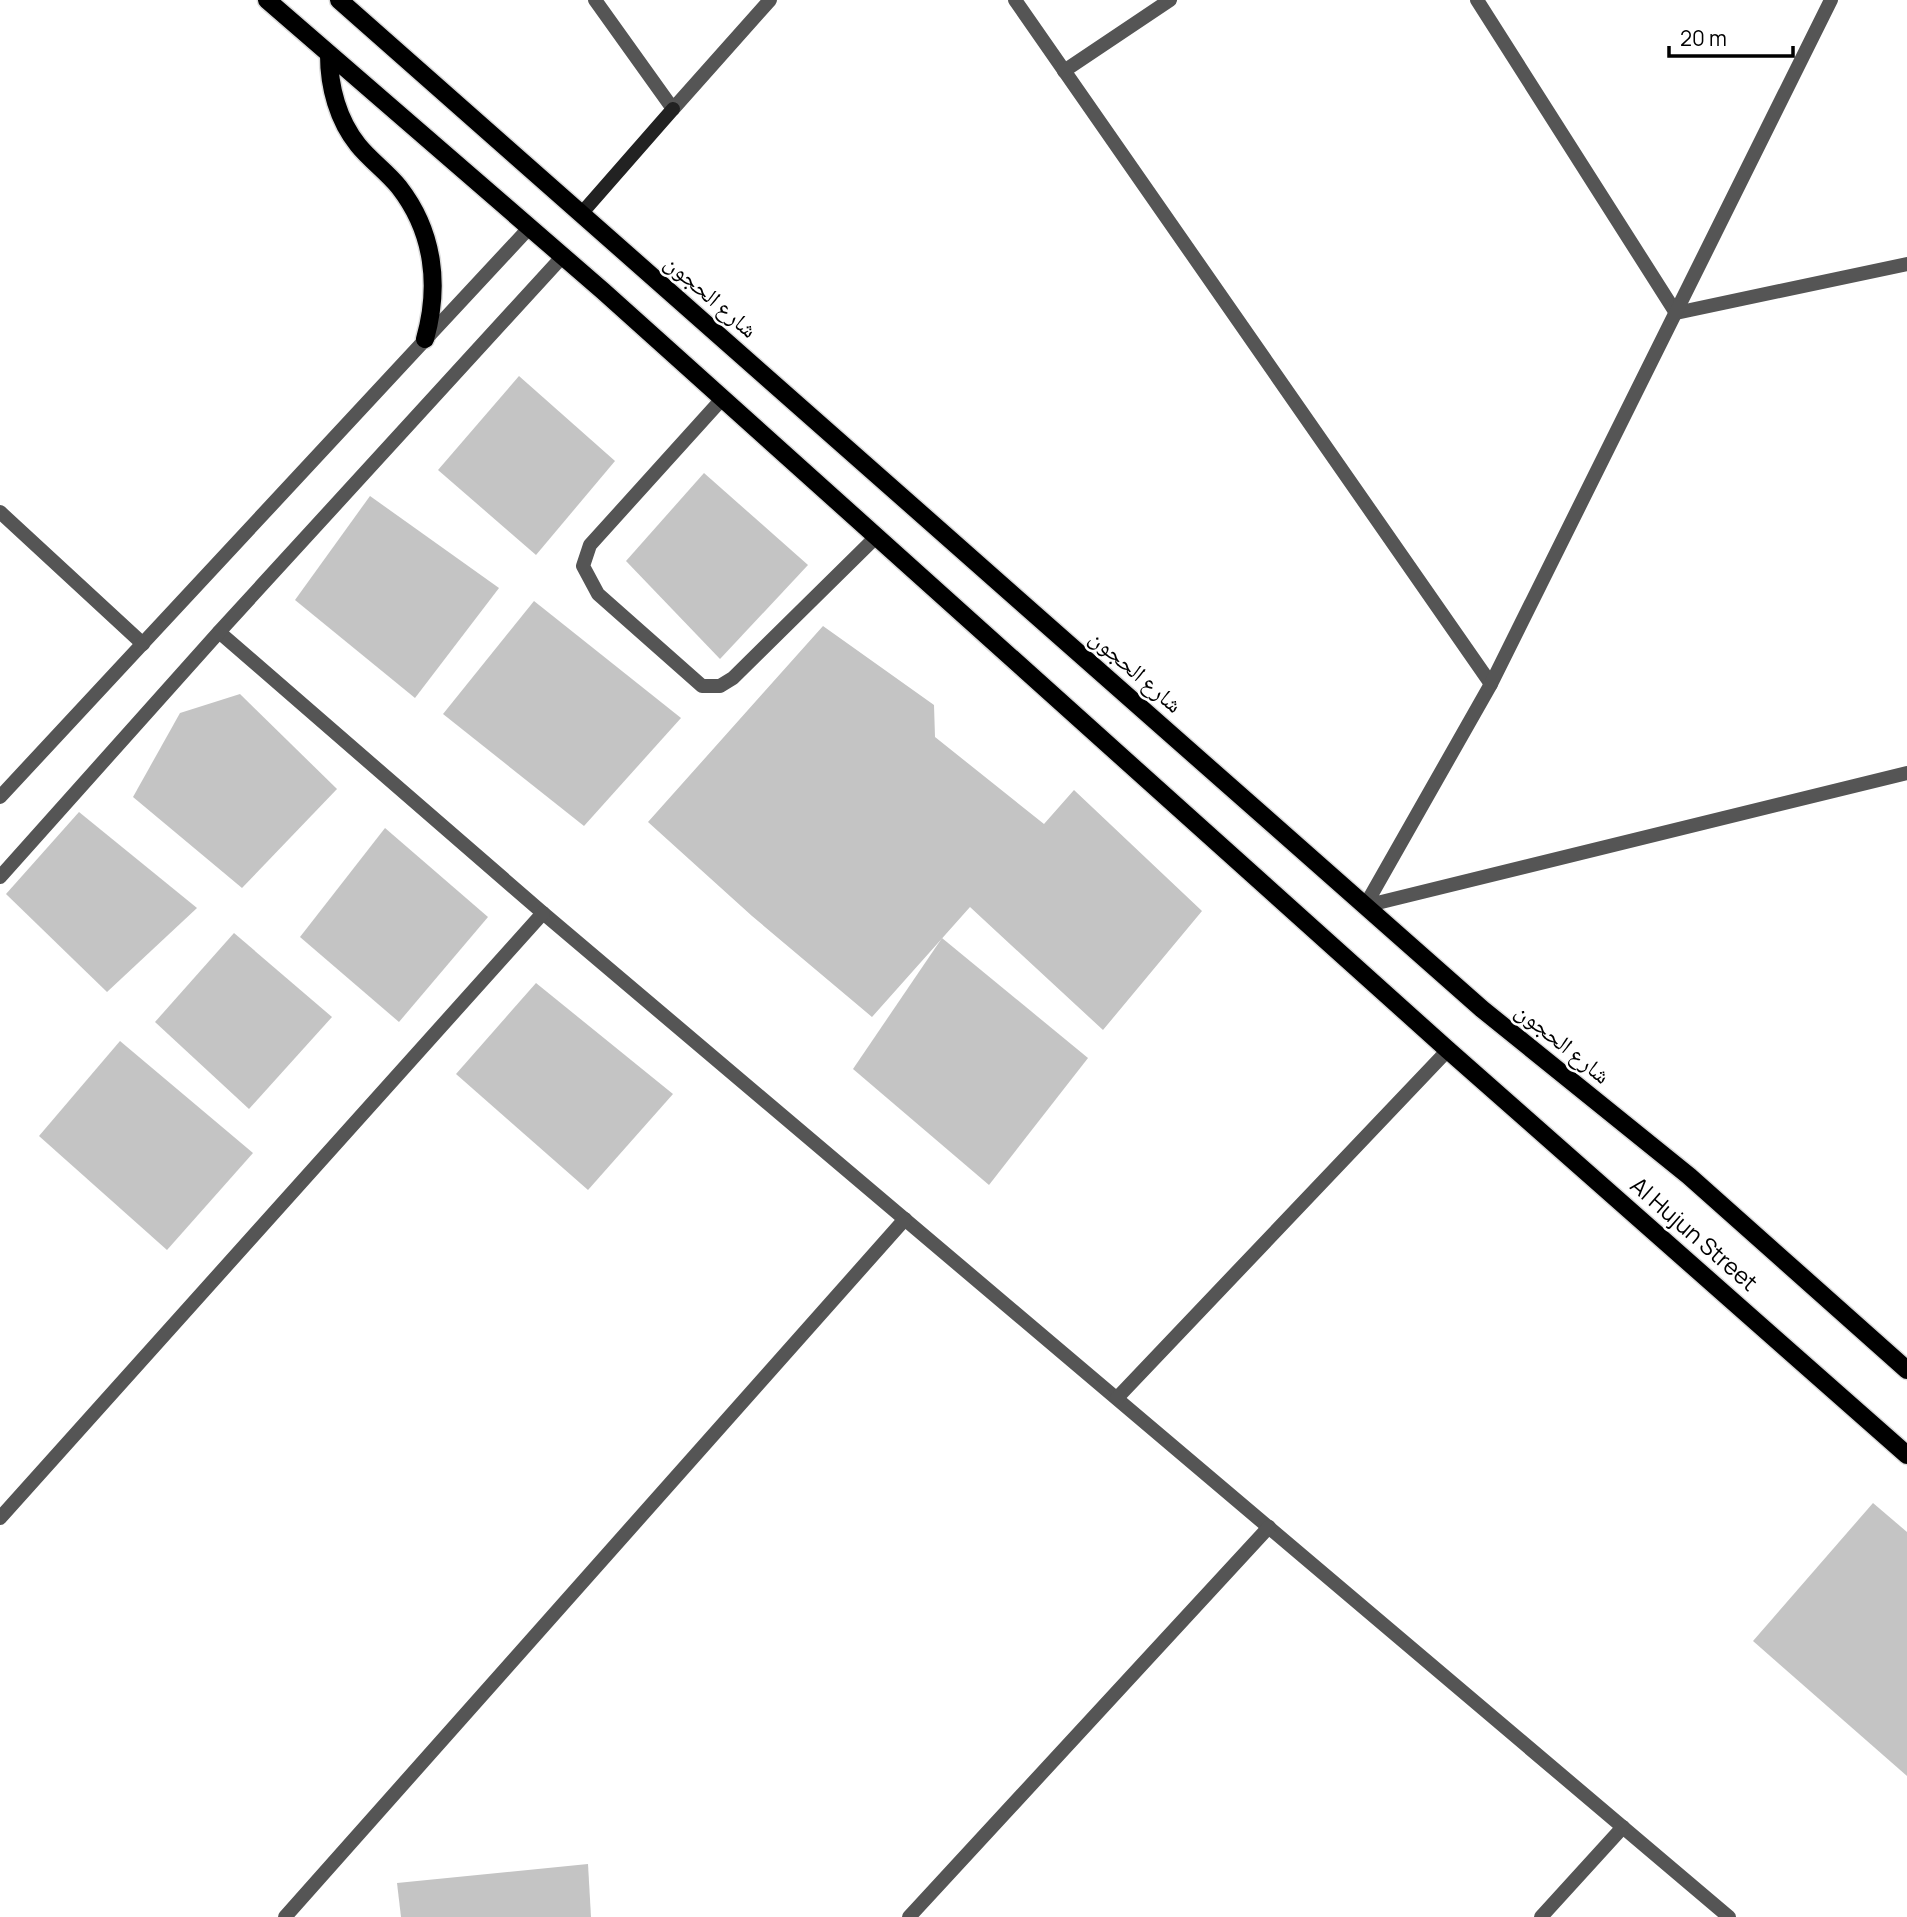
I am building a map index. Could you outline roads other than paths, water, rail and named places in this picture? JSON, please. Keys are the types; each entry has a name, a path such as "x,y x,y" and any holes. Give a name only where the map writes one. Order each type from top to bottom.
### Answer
{"main road":[{"path":"267,0 563,256 1448,1051"},
{"name":"شارع الحجون","path":"340,0 1482,1009 1689,1176 1907,1370"},
{"path":"329,55 329,75 344,121 358,145 398,186 415,209 426,237 434,288 432,315 425,339"},
{"name":"Al Hujun Street","path":"1448,1051 1907,1455"}],"street":[{"path":"595,0 673,109"},
{"path":"581,214 770,0"},
{"path":"1015,0 1491,684"},
{"path":"1064,71 1170,0"},
{"path":"1477,0 1676,313"},
{"path":"1365,906 1491,684 1831,0"},
{"path":"0,797 530,227"},
{"path":"0,877 219,632 563,256"},
{"path":"1676,313 1907,264"},
{"path":"722,398 590,545 583,566 598,594 702,686 720,686 733,678 876,537"},
{"path":"0,512 143,644"},
{"path":"219,632 543,913 1729,1917"},
{"path":"1365,906 1907,773"},
{"path":"0,1518 543,913"},
{"path":"1117,1398 1448,1051"},
{"path":"285,1917 905,1219"},
{"path":"909,1917 1269,1527"},
{"path":"1541,1917 1623,1827"}]}
